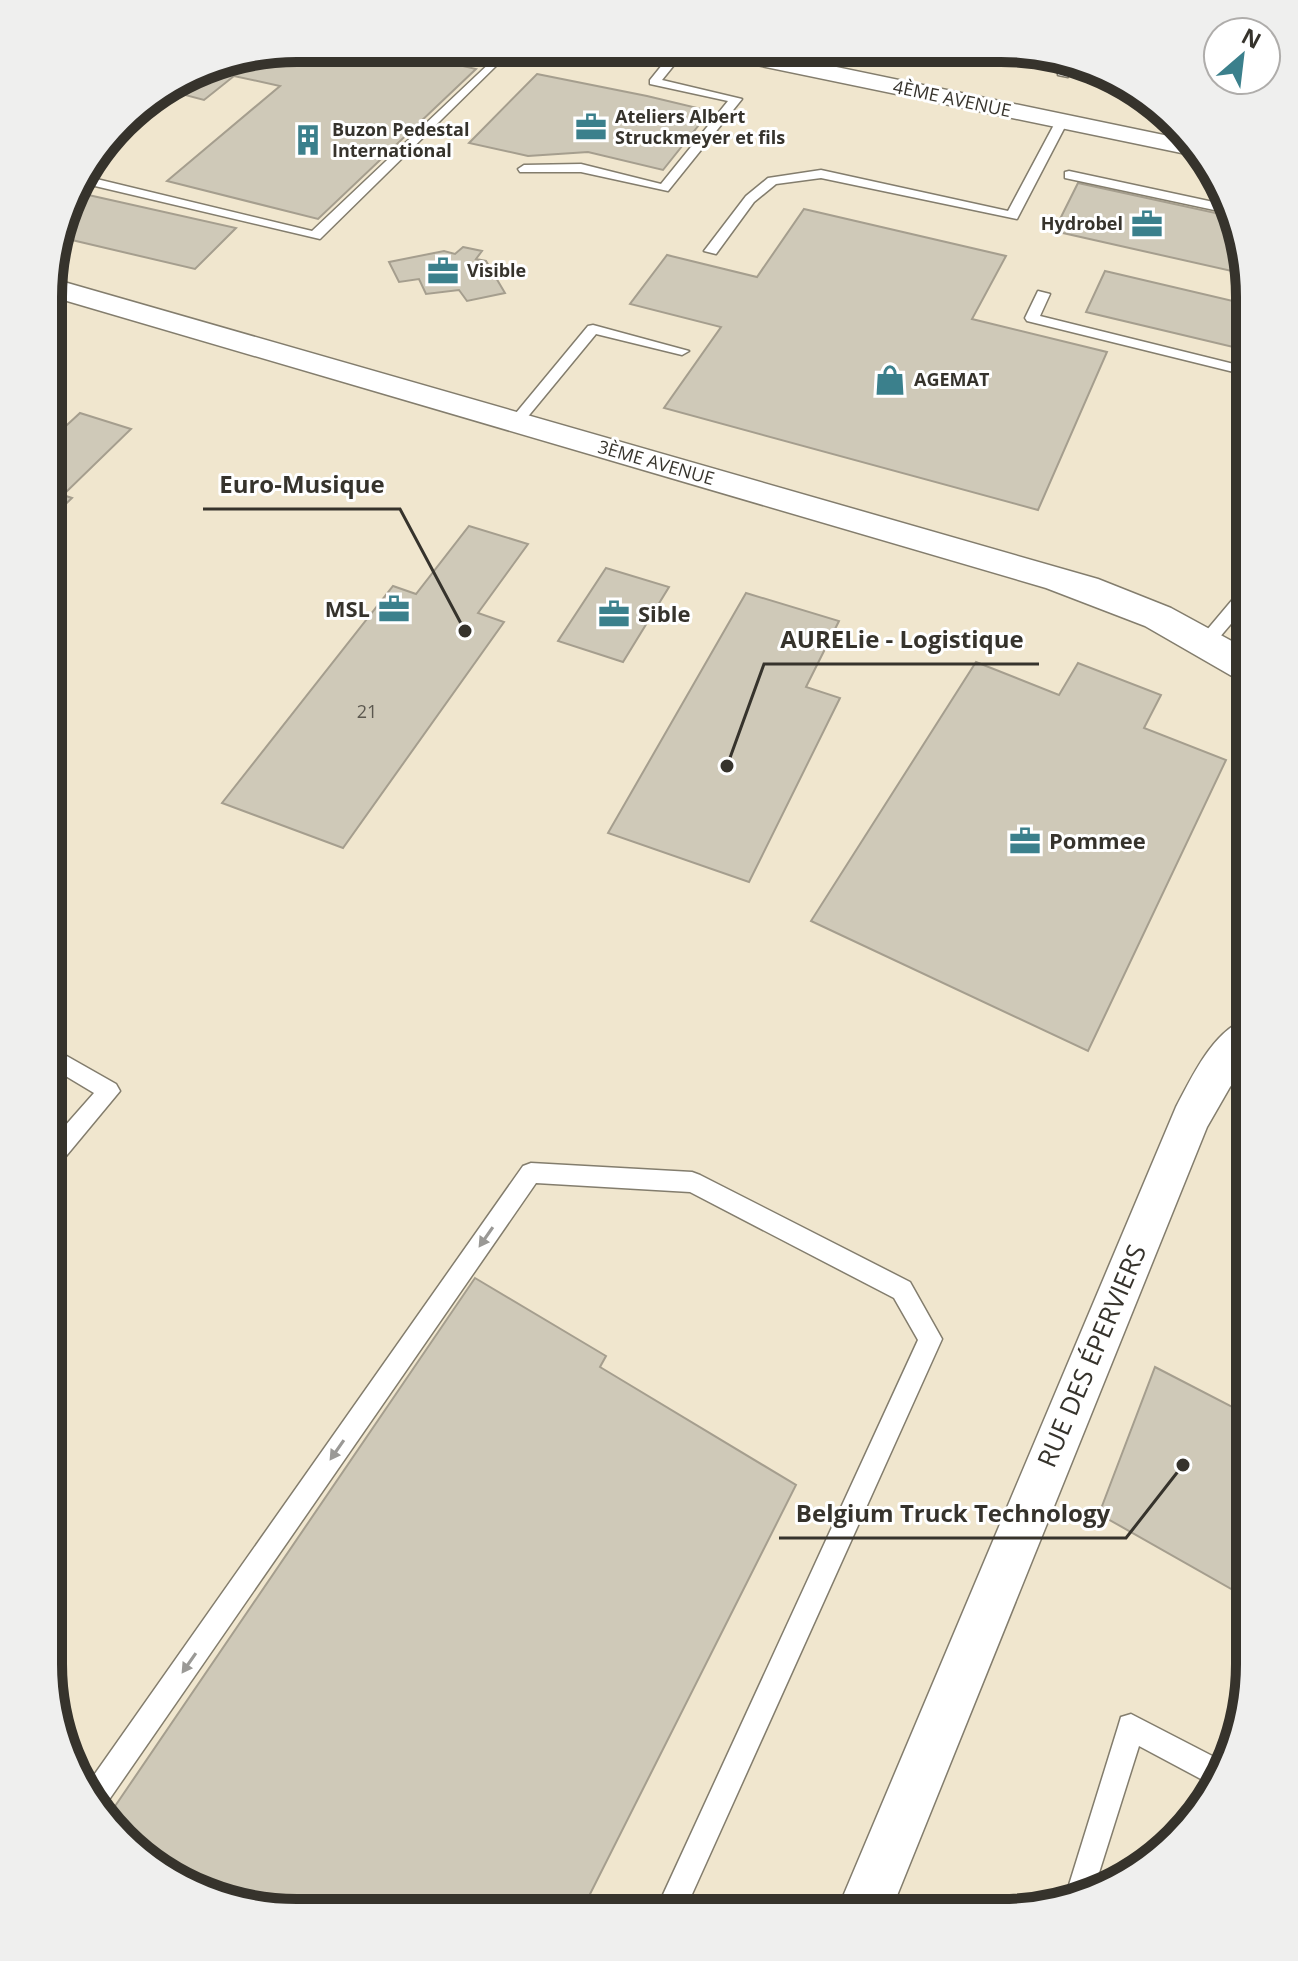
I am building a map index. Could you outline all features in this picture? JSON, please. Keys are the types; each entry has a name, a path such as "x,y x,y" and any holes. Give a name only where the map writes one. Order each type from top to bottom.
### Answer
{"street":[{"name":"4ÈME AVENUE","path":"778,62 1181,147"},
{"name":"3ÈME AVENUE","path":"62,291 1086,588 1160,615 1236,660"},
{"name":"RUE DES ÉPERVIERS","path":"869,1899 1190,1120 1210,1083 1235,1052"}],"lane":[{"path":"524,169 581,168 664,188 736,99 654,82 670,62"},
{"path":"92,181 315,236 493,63"},
{"path":"711,251 750,199 772,181 821,174 1012,216 1062,121"},
{"path":"1069,175 1218,207"},
{"path":"1043,294 1032,318 1236,369"},
{"path":"516,422 593,329 682,351"},
{"path":"1207,641 1236,607"},
{"path":"62,1063 109,1091 62,1145"},
{"path":"99,1791 531,1173 692,1182 902,1290 930,1339 675,1899"},
{"path":"1081,1884 1131,1727 1211,1770"}],"shaded area":[{"path":"281,63 1032,64 1091,80 1119,93 1144,111 1187,154 1205,179 1218,207 1231,251 1236,297 1235,1680 1224,1740 1196,1795 1156,1841 1119,1868 1091,1881 1047,1894 1001,1899 266,1897 207,1881 179,1868 154,1850 111,1807 93,1782 80,1754 67,1710 62,1664 64,266 74,221 93,179 120,142 142,120 179,93 221,74"}],"building":[{"name":"Buzon Pedestal International","path":"281,63 449,63 476,69 318,219 167,181 280,86 234,76 204,100 179,93 221,74"},
{"name":"Ateliers Albert Struckmeyer et fils","path":"537,74 710,111 663,170 588,152 528,156 469,143"},
{"name":"Hydrobel","path":"1078,183 1220,214 1228,236 1234,271 1054,231"},
{"path":"86,194 236,228 195,269 70,240"},
{"name":"AGEMAT","path":"804,209 1006,256 972,319 1107,352 1038,510 664,408 721,327 630,304 667,255 757,277"},
{"name":"Visible","path":"463,247 482,251 476,259 486,261 505,293 467,301 459,290 426,294 419,279 399,282 389,262 444,251 455,254"},
{"path":"1105,271 1236,302 1236,348 1086,312"},
{"path":"80,413 131,429 63,495 72,498 62,508 62,430"},
{"path":"469,526 528,544 478,613 504,622 343,848 222,803 393,586 416,594"},
{"name":"Sible","path":"606,568 669,587 623,662 558,641"},
{"path":"746,593 839,621 806,687 840,698 749,882 608,833"},
{"name":"Pommee","path":"976,662 1059,695 1078,663 1161,695 1144,728 1226,760 1088,1051 811,921"},
{"path":"475,1278 606,1356 600,1367 796,1485 588,1899 266,1897 236,1891 179,1868 131,1830 113,1809"},
{"path":"1155,1367 1235,1408 1235,1591 1099,1514"}],"place":[{"name":"Ateliers Albert Struckmeyer et fils","path":"591,127"},
{"name":"Buzon Pedestal International","path":"308,140"},
{"name":"Hydrobel","path":"1147,224"},
{"name":"Visible","path":"443,271"},
{"name":"AGEMAT","path":"890,380"},
{"name":"MSL","path":"394,609"},
{"name":"Sible","path":"614,614"},
{"name":"Euro-Musique","path":"465,631"},
{"name":"AURELie - Logistique","path":"727,766"},
{"name":"Pommee","path":"1025,841"},
{"name":"Belgium Truck Technology","path":"1183,1465"}]}
